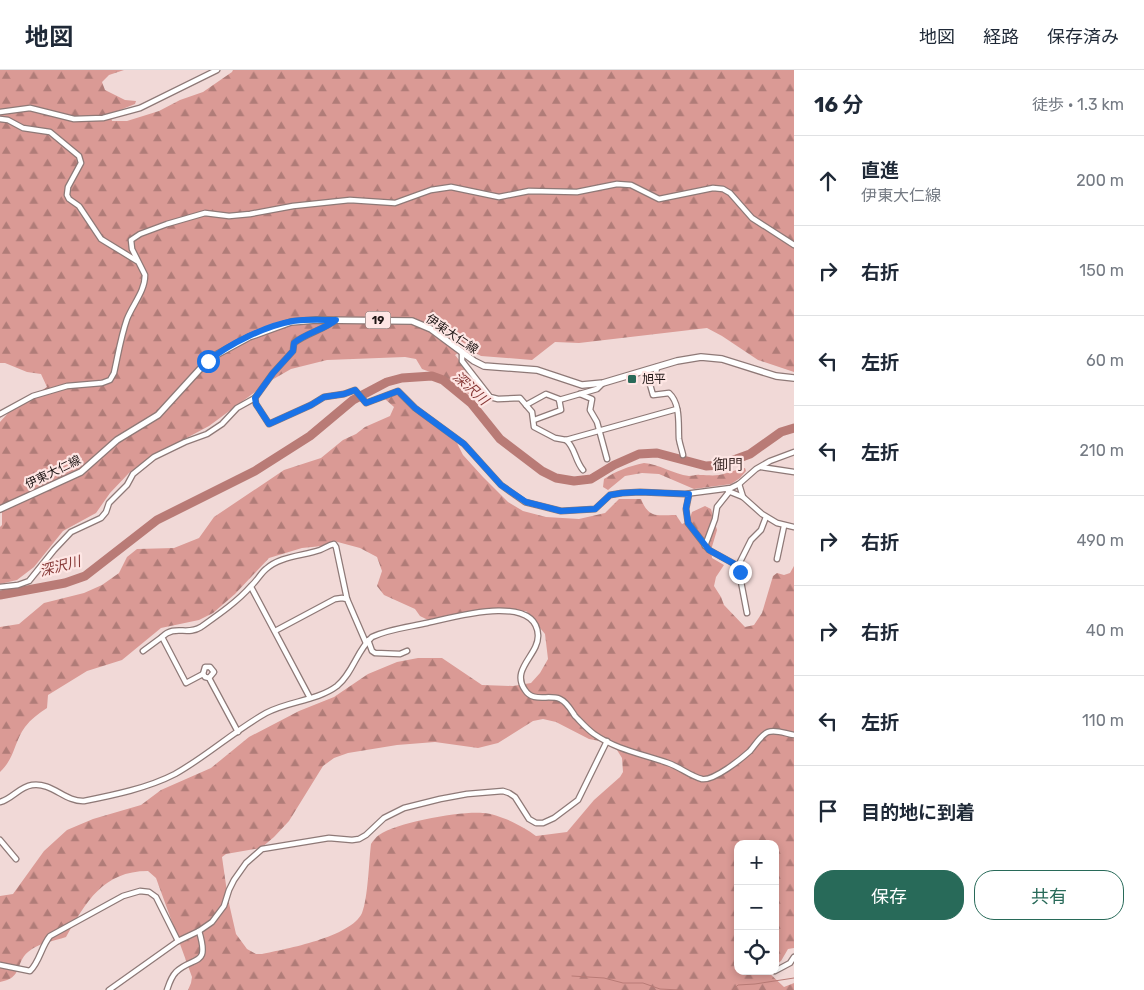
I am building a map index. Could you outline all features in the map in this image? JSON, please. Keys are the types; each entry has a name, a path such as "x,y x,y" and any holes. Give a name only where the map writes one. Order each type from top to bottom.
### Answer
{"main road":[{"name":"伊東大仁線","path":"0,508 81,472 117,440 158,415 208,361 232,345 281,324 301,320 412,321 431,329 484,366 537,370 582,385 603,383 694,358 710,357 741,364 776,376 794,378"}],"street":[{"path":"0,112 30,108 74,119 103,118 140,108 217,70"},
{"path":"0,119 8,120 23,128 50,132 79,156 80,163 68,187 67,195 69,199 79,206 101,239 138,261"},
{"path":"0,414 33,396 67,386 102,383 110,380 114,373 127,318 144,283 145,275 130,245 133,238 205,213 229,216 293,206 350,200 395,203 431,190 451,187 499,197 529,191 577,192 617,184 631,185 659,199 713,188 723,189 730,193 752,218 794,245"},
{"path":"0,587 18,585 29,581 71,532 101,518 106,512 109,502 127,485 133,474 154,457 207,434 222,424 237,408 255,398 273,373 293,351 294,343 336,320"},
{"path":"462,352 462,361 490,396 498,399 518,397 532,412 533,425 538,430 559,440 566,440 677,409"},
{"path":"657,367 656,373 649,381 653,395 670,393 677,409 683,455"},
{"path":"526,405 546,394 559,400 599,388 603,383"},
{"path":"255,398 256,404 269,424 324,397 355,390 364,402 398,391 415,408 464,444 501,485 526,502 561,511 595,509 610,495 622,493 689,494 728,490 739,484 761,466 778,457 794,452"},
{"path":"580,394 592,399 590,410 597,422 607,459"},
{"path":"534,420 561,410 559,400"},
{"path":"566,440 571,444 576,459 583,470"},
{"path":"761,466 794,472"},
{"path":"739,484 743,497"},
{"path":"728,490 743,497 766,517 784,526 794,527"},
{"path":"705,546 717,508 728,490"},
{"path":"689,494 686,508 688,523 705,546 718,556 738,566"},
{"path":"747,613 738,566 751,540 762,530 766,517"},
{"path":"777,559 784,526"},
{"path":"143,652 172,630 192,631 213,619 251,587 266,568 282,560 321,550 334,544 340,560 347,599 372,651 375,653 400,654 407,651"},
{"path":"251,587 310,698"},
{"path":"275,631 335,599 347,599"},
{"path":"2,803 26,787 34,785 49,787 74,801 79,801 100,798 161,780 177,773 275,709 330,690 343,681 367,642 377,635 465,614 491,610 519,613 533,621 536,626 538,634 535,646 521,671 520,678 524,690 535,697 562,700 593,733 624,750 668,763 704,779 712,778 748,753 767,732 773,731 794,735"},
{"path":"162,637 186,683 203,674 205,667 210,667 214,672 209,678"},
{"path":"203,674 209,678 238,732"},
{"path":"109,990 178,941 199,931 212,922 225,904 232,883 246,862 267,847 329,838 359,839 384,818 404,808 467,794 503,791 515,797 529,819 536,823 544,823 578,800 607,741"},
{"path":"0,840 16,859"},
{"path":"0,965 30,971 37,963 50,936 122,896 140,891 149,892 156,897 178,941"},
{"path":"166,990 176,972 201,957 203,946 199,931"},
{"path":"779,968 790,963 794,957"}],"green space":[{"path":"0,70 124,70 109,75 102,82 105,90 125,100 136,101 135,104 110,114 112,121 127,121 159,111 180,100 203,92 233,70 794,70 794,372 758,360 707,328 579,343 555,342 532,360 481,356 466,348 455,355 484,391 481,399 467,393 444,377 422,369 416,359 405,357 327,360 291,369 270,381 209,426 164,450 129,473 110,493 96,513 63,531 34,567 17,580 0,584 0,527 2,525 2,513 0,510 0,422 9,412 47,387 41,374 27,372 5,363 0,363"},
{"path":"396,395 400,396 411,408 457,443 463,455 483,477 508,502 523,511 546,517 579,519 605,513 619,499 641,499 647,510 651,513 676,515 682,524 689,521 692,512 705,506 711,509 717,530 711,550 712,558 724,565 716,577 714,586 724,605 745,627 754,625 762,613 773,576 777,573 784,575 790,573 794,566 794,948 788,949 779,962 779,840 734,840 734,975 771,975 784,987 794,983 794,990 188,990 192,977 156,878 148,871 132,872 119,876 108,883 89,901 66,937 41,944 32,949 24,956 16,974 0,982 0,896 13,894 44,851 67,830 93,819 141,805 161,790 211,768 249,737 299,711 334,697 368,674 397,662 418,658 442,658 482,685 513,686 531,683 540,673 548,659 545,634 526,611 496,610 434,623 420,616 415,609 384,595 377,586 382,571 377,557 360,548 334,541 322,546 302,548 269,558 235,594 213,613 199,620 161,628 122,660 87,671 48,695 47,708 35,716 25,727 12,756 0,772 0,627 19,624 44,603 84,593 102,585 119,573 127,557 137,549 174,548 199,538 214,517 284,470 321,458 343,440 365,427 390,416 394,407 385,399","holes":["543,719 556,722 589,739 605,742 617,750 622,758 623,772 620,777 594,800 567,832 536,836 511,821 483,813 445,816 400,826 379,835 371,844 364,907 356,921 345,929 317,941 262,954 256,954 247,949 236,934 228,899 222,857 226,854 261,848 274,837 289,821 323,766 334,758 348,753 397,745 435,742 478,748 498,743 533,721"]},
{"path":"644,463 689,476 719,475 745,468 746,471 731,484 694,489 659,474 642,473 625,476 608,490 603,487 604,479 609,476 623,469"}],"waterway":[{"name":"深沢川","path":"0,595 65,583 85,576 157,520 255,471 310,436 353,400 387,382 402,378 432,376 443,380 471,403 500,439 542,471 556,478 574,481 591,479 614,465 639,454 657,453 706,466 720,465 750,454 781,432 794,428"},
{"path":"572,976 604,978 623,983 643,983 660,989 680,990"},
{"path":"733,990 738,985 794,978"}],"place":[{"name":"旭平","path":"632,379"}],"district":[{"name":"御門","path":"728,465"}],"route":[{"path":"208,361 232,345 281,324 301,320 336,320 294,343 293,351 260,390 255,398 256,404 269,424 324,397 355,390 366,403 398,391 415,408 467,446 501,485 526,502 561,511 589,510 598,507 610,495 622,493 689,494 686,508 688,523 709,550 738,566 740,572"}]}
